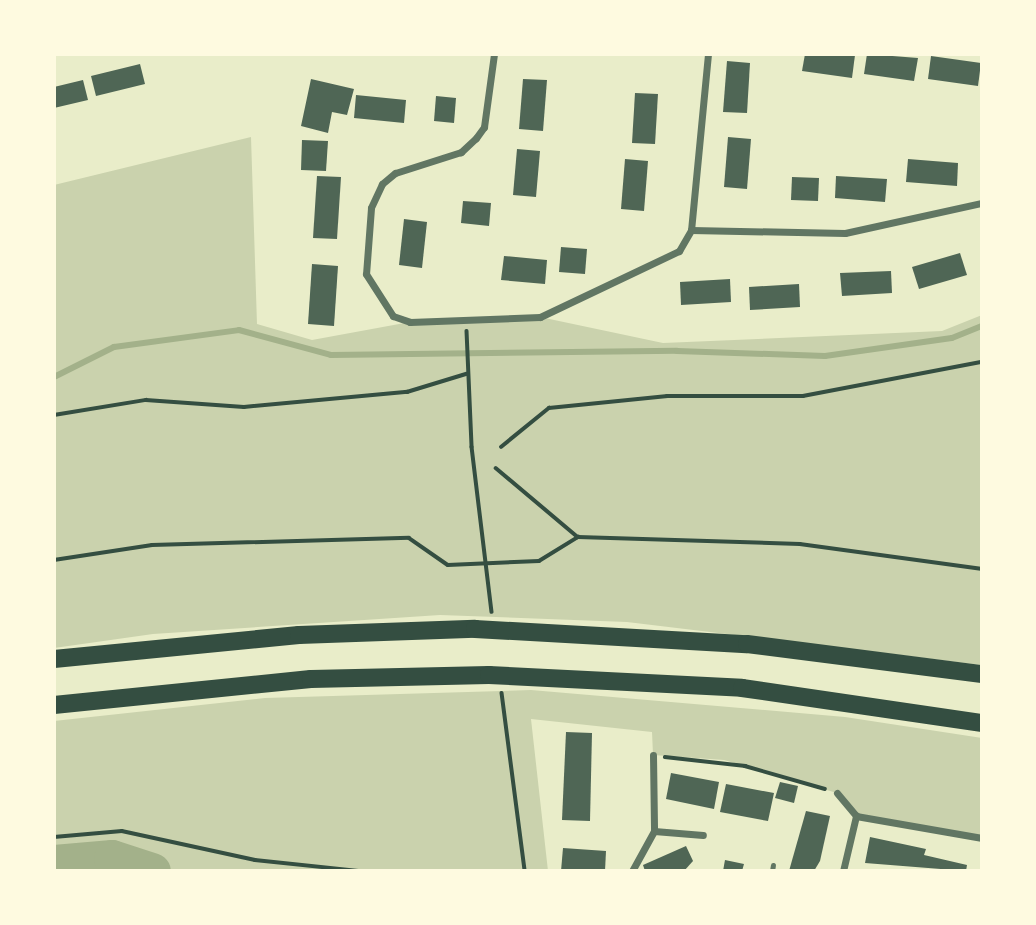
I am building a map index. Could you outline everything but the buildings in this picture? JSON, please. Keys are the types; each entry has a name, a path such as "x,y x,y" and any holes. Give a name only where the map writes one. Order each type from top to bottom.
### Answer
{"highway":[{"path":"54,659 299,635 475,629 747,644 982,674"},
{"path":"54,705 311,679 489,675 742,688 982,723"}],"street":[{"path":"494,54 484,127 476,138 461,152 395,173 382,184 371,208 366,274 380,303 410,322 467,322 540,317 679,251 691,230 708,54"},
{"path":"691,230 845,233 982,203"},
{"path":"632,871 654,831 653,755"},
{"path":"837,793 856,816 982,838"},
{"path":"843,871 856,816"},
{"path":"654,831 703,835"}],"path":[{"path":"467,322 466,374 472,447 493,622"},
{"path":"501,447 549,408 667,396 803,396 982,362"},
{"path":"54,415 146,400 244,407 394,393 466,374"},
{"path":"496,468 578,537"},
{"path":"54,560 152,545 409,538 447,565 539,561 578,537 800,544 982,569"},
{"path":"501,689 525,871"},
{"path":"653,755 746,766 837,793"},
{"path":"54,837 122,831 255,860 360,871"}],"green space":[{"path":"251,137 257,324 312,340 410,322 540,317 663,343 942,331 982,315 982,665 627,622 440,615 153,634 54,648 54,185"},
{"path":"531,690 845,717 982,738 982,838 856,816 837,793 724,760 653,755 652,732 531,719 548,871 54,871 54,721 265,698"}],"waterway":[{"path":"54,377 114,347 239,330 331,355 677,351 825,356 952,338 982,326"},
{"path":"54,863 112,858 152,871"}]}
